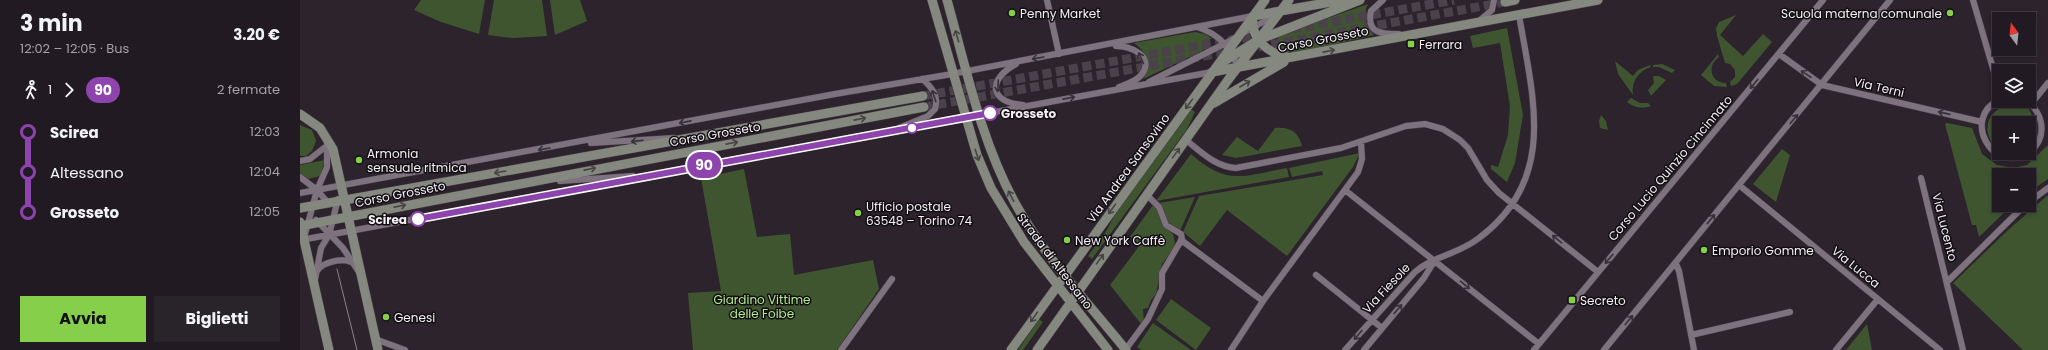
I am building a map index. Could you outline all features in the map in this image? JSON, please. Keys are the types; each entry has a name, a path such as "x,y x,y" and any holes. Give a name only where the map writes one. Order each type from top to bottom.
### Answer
{"main road":[{"name":"Strada di Altessano","path":"932,0 952,74 982,168 996,198 1024,242 1108,350"},
{"name":"Strada di Altessano","path":"947,0 979,115 996,164 1013,199 1026,222 1065,275 1126,350"},
{"name":"Via Andrea Sansovino","path":"1011,350 1265,0"},
{"path":"1037,350 1211,104 1289,0"},
{"name":"Corso Grosseto","path":"1253,16 1342,0"},
{"path":"1228,50 1258,40 1360,0"},
{"path":"1504,2 1515,0"},
{"name":"Corso Grosseto","path":"1212,72 1598,0"},
{"path":"1253,16 1253,28 1258,40 1274,52 1290,58"},
{"path":"1211,104 1290,58"},
{"name":"Corso Grosseto","path":"305,205 337,202 923,96"},
{"name":"Corso Grosseto","path":"307,223 924,107"},
{"path":"302,118 318,126 328,142 342,186 337,202 339,216 351,232 378,350"},
{"path":"307,223 302,240 314,283 329,350"}],"street":[{"path":"1047,0 1059,54"},
{"name":"Corso Grosseto","path":"1383,0 1371,11 1370,20 1374,30 1382,34 1414,34"},
{"path":"1478,22 1492,10 1494,0"},
{"name":"Corso Lucio Quinzio Cincinnato","path":"1534,350 1824,0"},
{"path":"1604,350 1676,264 1890,0"},
{"path":"1973,0 1992,65"},
{"name":"Corso Grosseto","path":"1238,37 1281,11"},
{"path":"1436,260 1458,251 1476,241 1491,229 1513,204 1522,190 1527,176 1534,124 1532,91 1519,15"},
{"name":"Corso Grosseto","path":"300,193 577,143 780,104 952,74 1253,16"},
{"path":"1196,26 1214,34 1228,50 1238,67"},
{"name":"Corso Grosseto","path":"1104,45 1123,46 1135,49 1141,54 1144,64 1143,72 1139,78 1111,90"},
{"name":"Corso Grosseto","path":"1140,86 1228,50"},
{"name":"Via Terni","path":"1779,54 1822,85 1982,122"},
{"name":"Corso Grosseto","path":"1023,60 1000,75 997,82 997,91 1000,98 1007,102 1031,105"},
{"name":"Corso Grosseto","path":"302,240 1212,72"},
{"name":"Corso Grosseto","path":"888,132 925,118 934,112 936,104 935,95 932,88 922,79"},
{"path":"2036,94 2048,83"},
{"path":"1992,106 1987,110 1982,122 1984,140 1992,150"},
{"path":"2033,108 2040,117 2045,134 2036,144"},
{"path":"1186,140 1215,162 1226,167 1236,168 1335,149 1361,142 1410,124 1425,124 1440,128 1453,134 1463,142 1493,187 1598,272"},
{"name":"Corso Grosseto","path":"577,143 689,138"},
{"path":"300,161 310,159 328,142"},
{"path":"328,142 327,167 317,190 305,205 307,223 328,235 343,248 351,262 360,272"},
{"path":"1230,350 1263,301 1345,190 1362,163 1361,142"},
{"name":"Corso Grosseto","path":"511,184 646,176"},
{"path":"300,177 317,190 337,202 339,216 322,248 314,283"},
{"name":"Via Lucento","path":"1921,178 1948,281 1963,350"},
{"name":"Via Lucca","path":"1739,185 1940,350"},
{"path":"2036,197 2048,188"},
{"path":"1345,190 1436,260 1495,311 1539,344"},
{"path":"1126,350 1140,332 1151,314 1162,288 1162,275 1181,240 1181,234 1166,225 1159,207 1147,195"},
{"name":"Via Lucento","path":"1948,281 2018,212"},
{"path":"1181,240 1263,301"},
{"path":"316,272 323,265 344,260 351,262"},
{"name":"Via Fiesole","path":"1345,350 1415,272 1436,260"},
{"name":"Via Fiesole","path":"1364,350 1424,278 1436,260"},
{"path":"1676,264 1679,271 1694,350"},
{"path":"1316,275 1382,328"},
{"path":"841,350 892,278"},
{"path":"1836,350 1878,299"},
{"path":"1691,335 1790,312"},
{"path":"375,338 405,350"}],"green space":[{"path":"421,0 485,0 479,34 441,22 414,10"},
{"path":"494,0 542,0 547,36 513,38 488,35"},
{"path":"550,0 580,0 587,21 555,35"},
{"path":"1368,4 1365,16 1369,28 1374,35 1293,54 1282,51 1274,44 1280,35"},
{"path":"1736,15 1720,35 1743,56 1763,34 1772,42 1737,84 1731,86 1730,82 1735,77 1735,70 1730,64 1725,63 1716,28 1719,22"},
{"path":"1507,28 1523,115 1515,163 1507,182 1491,169 1491,165 1498,167 1508,135 1510,106 1500,43 1473,48 1470,36"},
{"path":"1195,32 1205,34 1211,38 1202,51 1143,79 1147,68 1145,55 1134,43"},
{"path":"1718,54 1719,57 1712,65 1712,73 1717,80 1726,83 1727,87 1714,86 1701,75"},
{"path":"1615,61 1633,76 1638,70 1650,65 1651,67 1642,71 1634,81 1633,95 1618,74"},
{"path":"1662,64 1675,70 1672,73 1659,67 1653,67 1653,65"},
{"path":"1653,76 1659,76 1666,80 1651,96 1648,90 1654,83"},
{"path":"1631,98 1640,103 1648,103 1651,106 1642,108 1633,106 1627,102"},
{"path":"2001,108 2028,108 2032,116 1992,116 1992,144 1988,133 1989,120 1992,115"},
{"path":"1191,109 1195,112 1187,129 1092,259 1088,256 1107,230 1116,212"},
{"path":"1601,115 1606,121 1608,130 1600,128 1599,121"},
{"path":"1947,123 1972,128 1982,154 1997,165 2013,168 1992,168 1992,212 2005,212 1979,237 1976,225 1972,225 1945,124"},
{"path":"300,125 312,130 316,141 312,151 306,156 300,156"},
{"path":"1275,128 1285,128 1296,133 1302,146 1236,158 1222,155 1237,137 1258,151"},
{"path":"2048,145 2048,179 2036,187 2036,168 2013,168 2027,165 2032,160 2036,160 2036,156"},
{"path":"1782,149 1790,155 1776,202 1753,184"},
{"path":"1360,153 1353,167 1287,256 1227,210 1200,246 1183,232 1199,196 1323,175 1322,171 1292,177 1289,168"},
{"path":"1191,154 1215,171 1226,175 1247,176 1287,168 1289,177 1156,201"},
{"path":"325,160 320,176 308,179 300,173 300,165"},
{"name":"Giardino Vittime delle Foibe","path":"744,169 757,237 790,234 794,275 873,260 879,289 837,350 693,350 688,293 721,291 701,178"},
{"path":"2048,195 2048,350 2023,350 1953,283 2029,212 2036,212 2036,206"},
{"path":"1195,197 1180,231 1167,222 1165,213 1159,203"},
{"path":"1153,205 1158,210 1164,226 1173,234 1175,243 1174,248 1162,264 1156,294 1151,300 1148,308 1143,309 1144,322 1142,325 1110,285 1140,245 1130,237"},
{"path":"1171,299 1211,328 1196,350 1156,320"},
{"path":"1039,319 1043,322 1023,350 1018,350"},
{"path":"1153,323 1191,350 1141,350 1137,347"},
{"path":"1867,324 1872,350 1846,350"}],"tunnel":[{"path":"1292,29 1454,0"},
{"path":"1258,47 1505,2"},
{"path":"923,96 1264,34"},
{"path":"924,107 1232,51"}],"tram line":[{"path":"337,269 357,350"}],"bus line":[{"name":"90","path":"418,219 990,113"}],"place":[{"name":"Penny Market","path":"1012,13"},
{"name":"Scuola materna comunale","path":"1950,13"},
{"name":"Ferrara","path":"1411,44"},
{"name":"Grosseto","path":"990,113"},
{"name":"Armonia sensuale ritmica","path":"359,160"},
{"name":"Ufficio postale 63548 – Torino 74","path":"858,213"},
{"name":"Scirea","path":"418,219"},
{"name":"New York Caffè","path":"1067,240"},
{"name":"Emporio Gomme","path":"1704,250"},
{"name":"Secreto","path":"1572,300"},
{"name":"Genesi","path":"386,317"}]}
